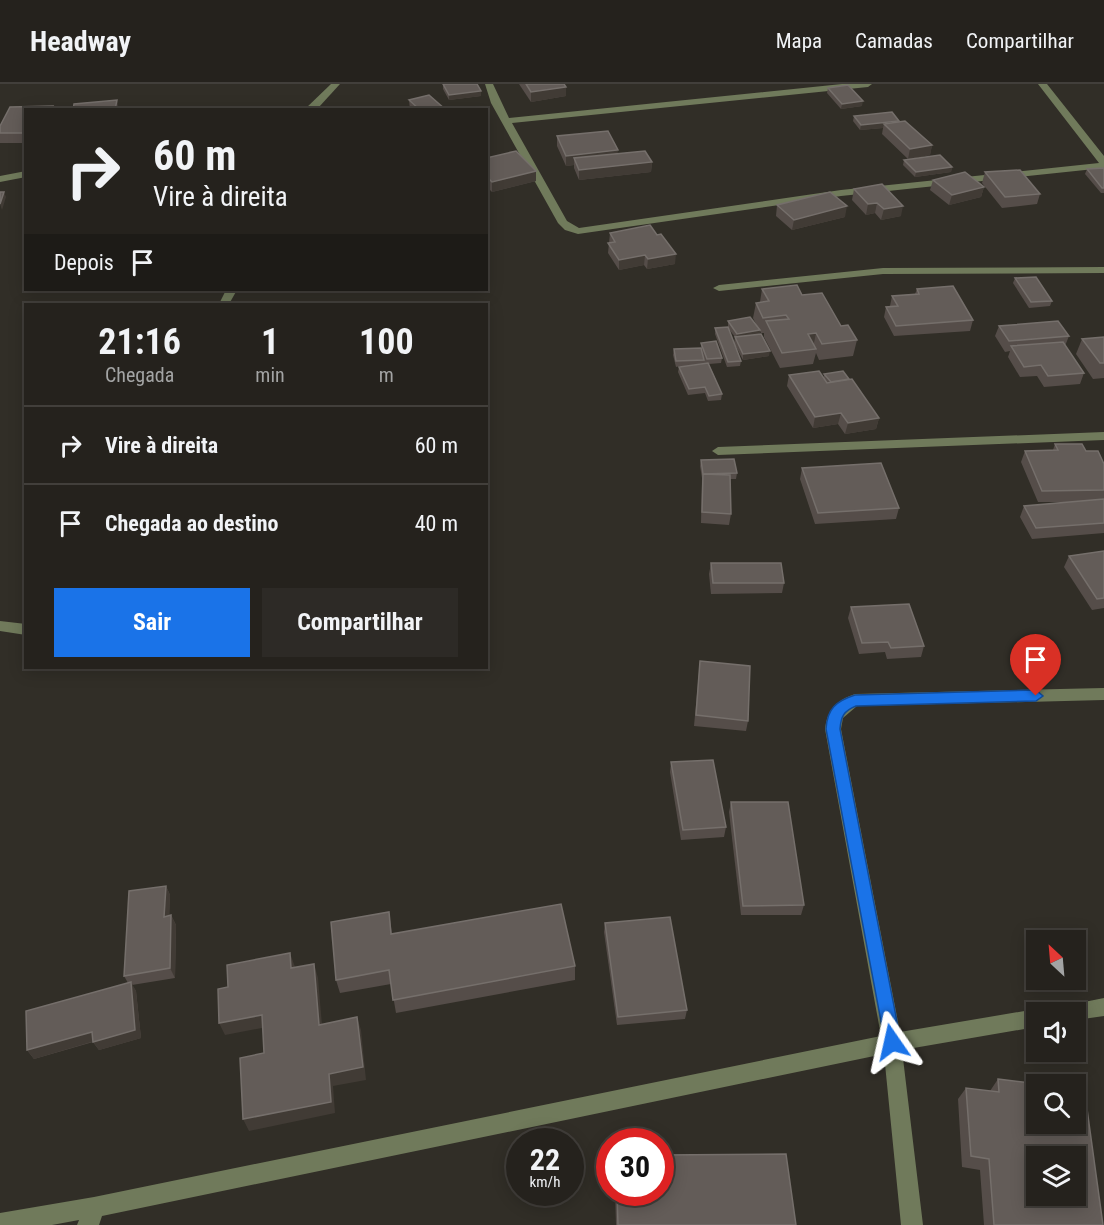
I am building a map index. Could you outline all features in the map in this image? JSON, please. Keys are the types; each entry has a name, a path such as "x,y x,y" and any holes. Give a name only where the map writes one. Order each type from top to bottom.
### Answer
{"street":[{"path":"313,108 336,84"},
{"path":"489,84 496,103 563,223 578,231 841,193 1104,164 1101,153 1042,84"},
{"path":"507,121 868,84"},
{"path":"0,179 24,174"},
{"path":"719,288 883,271 1104,270"},
{"path":"718,451 1104,436"},
{"path":"0,626 24,630"},
{"path":"912,1225 892,1042 833,729 834,716 842,706 855,700 1104,694"},
{"path":"1086,1010 1104,1007"},
{"path":"0,1224 91,1216 892,1042 1026,1020"}],"building":[{"path":"443,84 477,84 481,91 449,95"},
{"path":"526,84 564,84 566,87 531,92"},
{"path":"848,85 863,101 842,104 828,88"},
{"path":"429,95 444,108 418,108 409,100"},
{"path":"117,100 115,108 73,108 74,104"},
{"path":"53,106 52,108 24,108 24,133 0,133 0,126 10,107"},
{"path":"892,112 899,121 861,125 854,116"},
{"path":"905,121 932,145 910,149 884,124"},
{"path":"608,131 618,150 566,156 557,136"},
{"path":"516,151 536,171 492,182 488,178 488,158"},
{"path":"645,151 652,162 579,170 574,158"},
{"path":"940,155 952,167 916,172 904,160"},
{"path":"1104,168 1104,188 1102,188 1087,169"},
{"path":"1020,170 1040,194 1005,197 985,172"},
{"path":"965,172 984,187 952,195 933,180"},
{"path":"882,184 903,206 884,209 877,203 868,204 854,189"},
{"path":"0,192 4,192 0,204"},
{"path":"830,192 847,206 794,220 777,205"},
{"path":"650,225 657,235 661,234 676,254 648,259 645,255 619,260 608,243 615,242 610,233"},
{"path":"1036,277 1052,301 1031,302 1015,278"},
{"path":"797,285 802,295 822,293 841,326 848,325 857,340 822,344 816,333 808,334 816,349 782,353 766,321 789,319 786,315 763,318 756,303 769,301 762,289"},
{"path":"953,286 973,320 896,326 886,307 898,306 892,296 919,294 917,289"},
{"path":"750,317 760,330 737,334 728,321"},
{"path":"1058,321 1069,336 1009,341 999,326"},
{"path":"728,327 741,361 728,362 715,328"},
{"path":"761,334 770,351 743,354 735,337"},
{"path":"1104,337 1104,363 1100,363 1082,339"},
{"path":"716,341 722,358 707,359 701,343"},
{"path":"1063,342 1084,373 1048,376 1041,365 1024,367 1011,346"},
{"path":"701,348 704,360 676,361 674,349"},
{"path":"708,363 722,394 709,396 705,387 689,389 679,367"},
{"path":"819,371 827,383 852,379 879,418 848,423 841,413 815,417 789,375"},
{"path":"843,371 849,379 831,382 824,374"},
{"path":"1055,444 1082,444 1086,451 1098,451 1104,464 1104,490 1042,491 1025,451 1058,450"},
{"path":"734,459 737,473 703,474 701,460"},
{"path":"881,463 899,508 818,513 802,468"},
{"path":"703,474 730,475 731,514 702,512"},
{"path":"1104,499 1104,523 1036,528 1024,506"},
{"path":"1104,551 1104,598 1097,599 1069,556"},
{"path":"711,563 781,563 784,583 713,583"},
{"path":"909,604 924,646 891,648 888,642 862,643 851,607"},
{"path":"700,661 750,666 748,721 696,715"},
{"path":"713,760 726,827 683,830 671,762"},
{"path":"731,802 788,802 804,905 743,906"},
{"path":"166,886 164,917 171,915 170,968 124,976 129,891"},
{"path":"561,904 575,966 393,1000 389,970 336,980 331,922 389,912 391,934"},
{"path":"670,917 687,1010 618,1017 605,923"},
{"path":"290,953 291,968 314,964 319,1025 357,1017 363,1067 329,1074 331,1102 243,1119 240,1058 264,1053 262,1015 219,1023 218,989 228,987 227,965"},
{"path":"131,982 135,1030 93,1042 92,1032 27,1050 26,1011"},
{"path":"998,1079 1026,1082 1026,1134 1086,1134 1087,1109 1103,1225 994,1225 989,1159 971,1156 966,1088 999,1092"},
{"path":"786,1154 796,1225 618,1225 617,1206 674,1206 674,1155"}],"route":[{"path":"892,1042 833,729 834,716 842,706 855,700 1036,696"}]}
